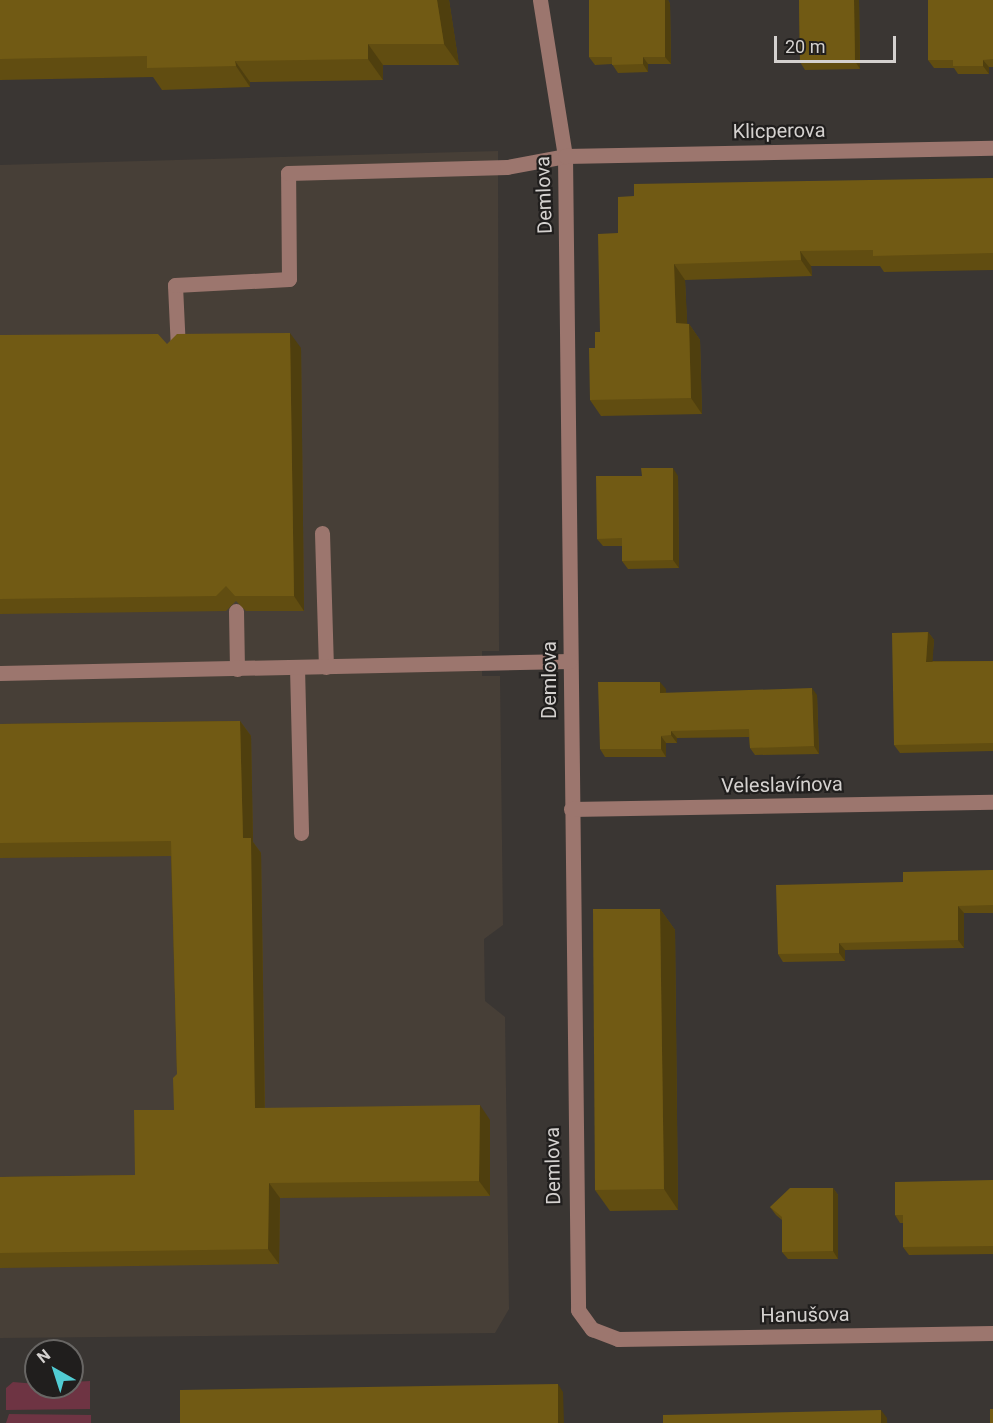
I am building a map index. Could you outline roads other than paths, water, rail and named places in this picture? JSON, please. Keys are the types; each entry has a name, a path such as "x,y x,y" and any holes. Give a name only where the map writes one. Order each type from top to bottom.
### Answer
{"street":[{"name":"Demlova","path":"540,0 565,156 575,1296 578,1310 592,1329 618,1339"},
{"name":"Klicperova","path":"178,349 175,285 289,279 288,173 507,167 565,156 993,148"},
{"path":"322,533 326,667"},
{"path":"236,611 237,669"},
{"path":"0,673 570,661"},
{"path":"297,667 301,832"},
{"name":"Veleslavínova","path":"571,809 993,802"},
{"name":"Hanušova","path":"618,1339 993,1333"}]}
